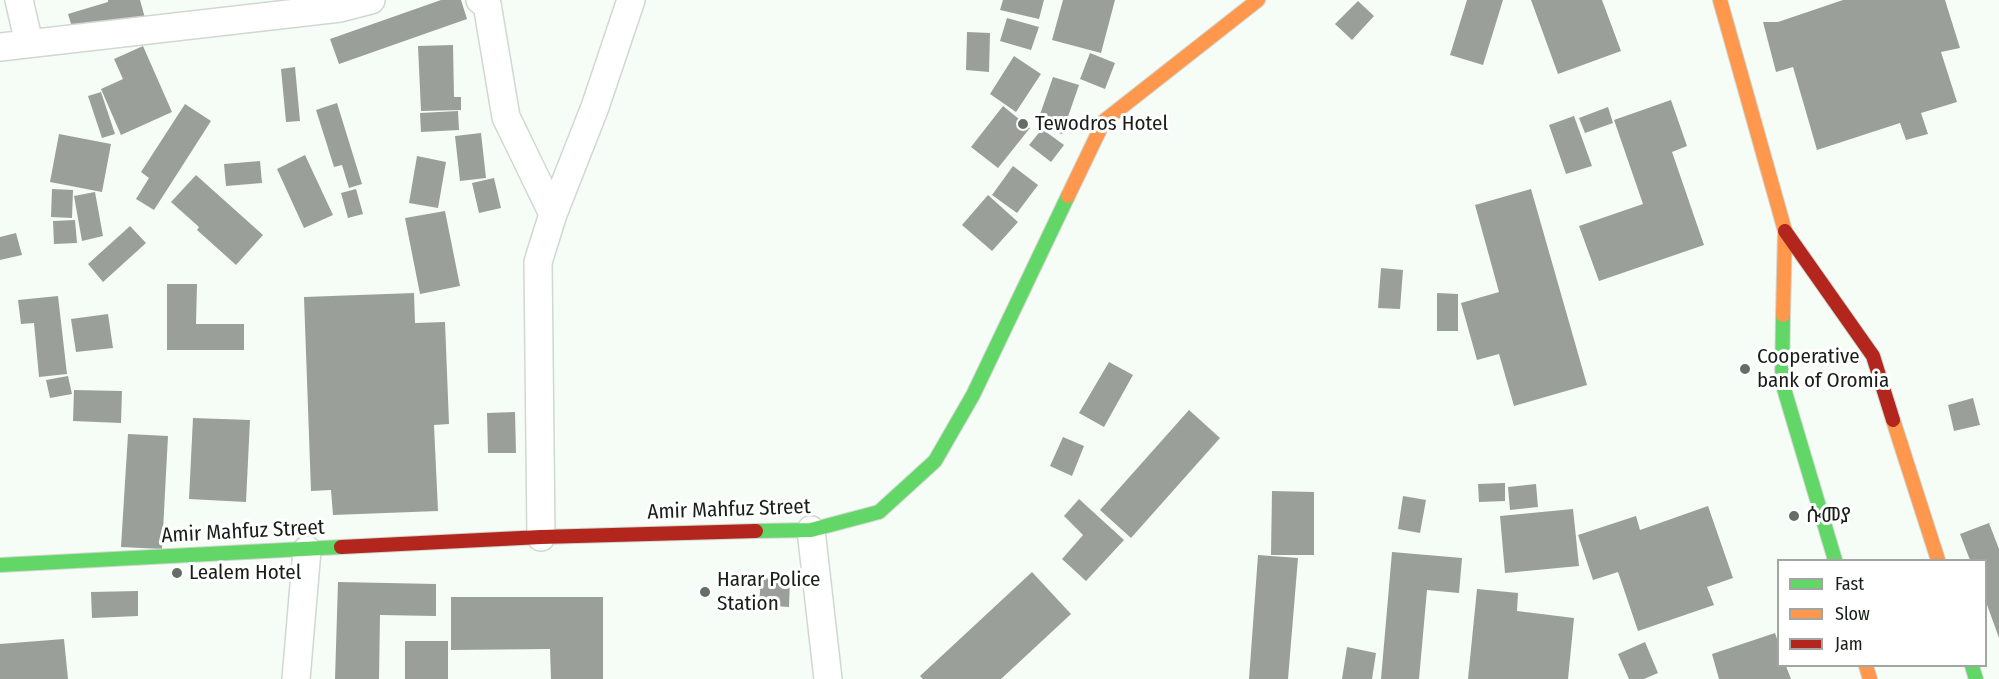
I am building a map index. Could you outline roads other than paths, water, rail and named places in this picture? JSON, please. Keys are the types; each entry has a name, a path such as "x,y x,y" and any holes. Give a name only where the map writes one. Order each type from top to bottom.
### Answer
{"main road":[{"name":"Amir Mahfuz Street","path":"0,565 541,537 811,530 879,512 935,461 973,395 1104,121 1258,0"},
{"path":"1720,0 1785,231 1782,382 1833,559"},
{"path":"1785,231 1873,356 1937,559"}],"street":[{"path":"19,0 30,43"},
{"path":"0,47 248,9 340,8 371,0"},
{"path":"480,0 487,4 506,117 553,214"},
{"path":"541,537 538,262 553,214 595,107 631,0"},
{"path":"811,530 828,679"},
{"path":"296,679 307,550"}],"place":[{"name":"Tewodros Hotel","path":"1023,124"},
{"name":"Cooperative bank of Oromia","path":"1745,369"},
{"name":"ሱመያ","path":"1794,516"},
{"name":"Lealem Hotel","path":"177,573"},
{"name":"Harar Police Station","path":"705,592"}]}
